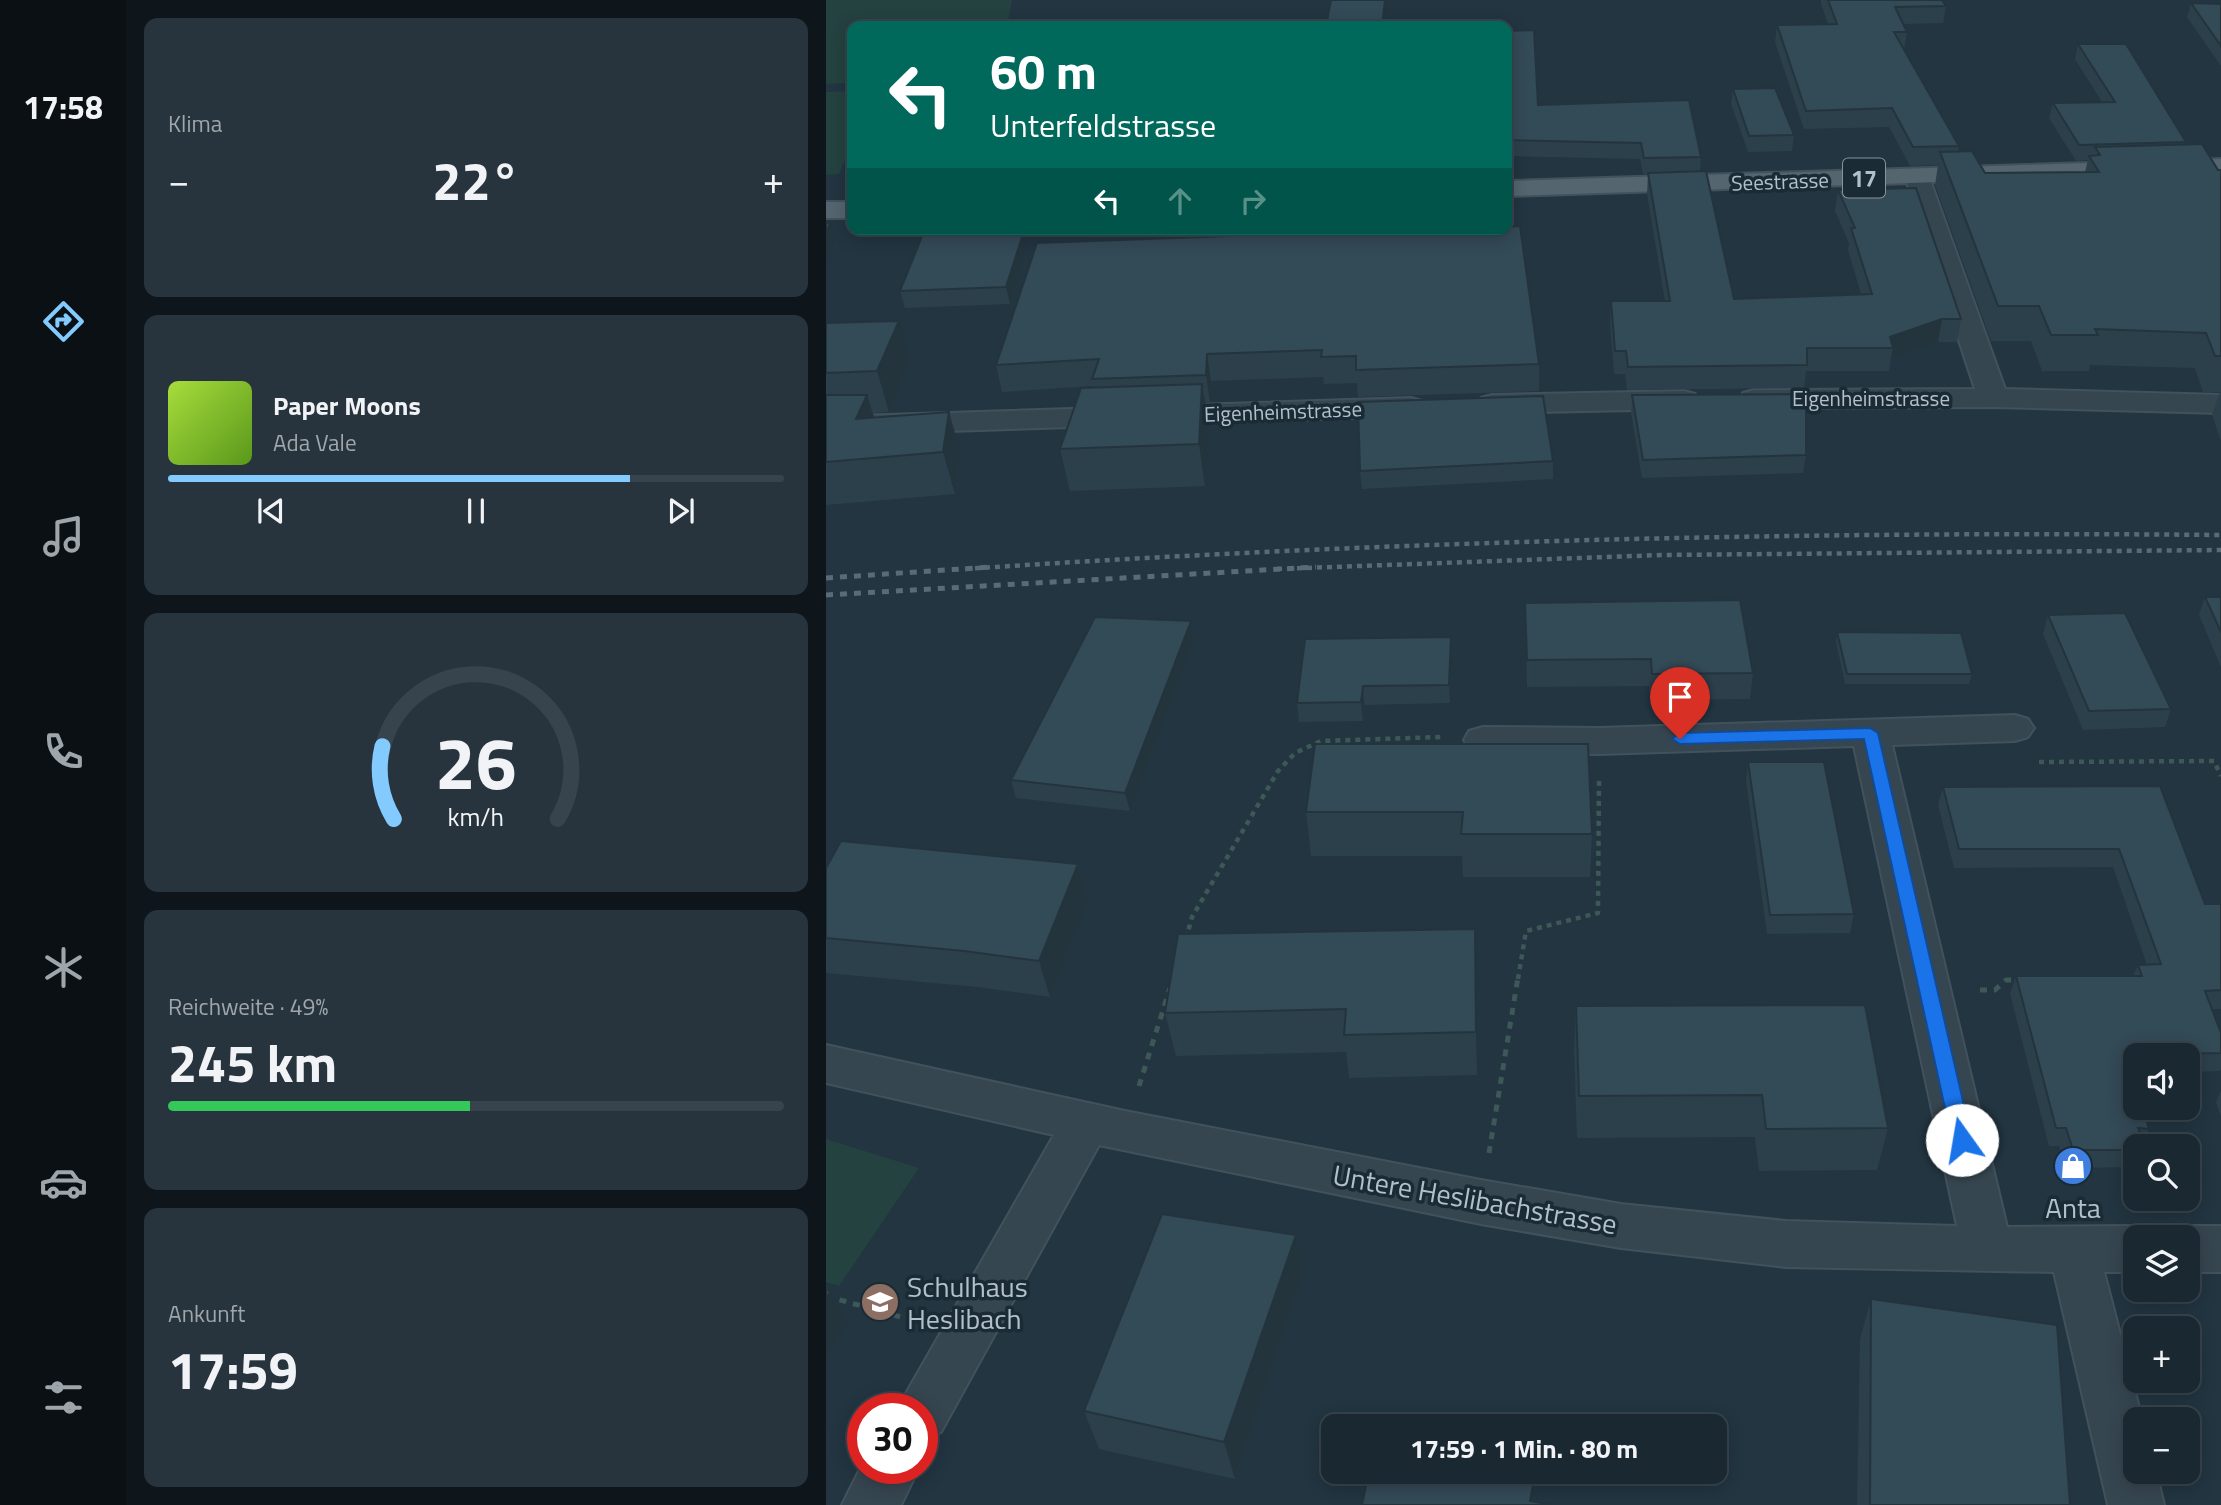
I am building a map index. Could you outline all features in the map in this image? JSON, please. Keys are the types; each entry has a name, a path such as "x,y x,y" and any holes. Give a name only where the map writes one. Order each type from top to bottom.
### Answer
{"main road":[{"name":"Seestrasse","path":"1512,190 2221,166"},
{"path":"826,211 847,210"}],"street":[{"name":"Eigenheimstrasse","path":"1917,177 1993,398"},
{"name":"Eigenheimstrasse","path":"826,426 1451,405 1714,400 1993,398 2221,404"},
{"path":"1483,740 1599,741 2015,728"},
{"path":"1870,733 1987,1250"},
{"name":"Untere Heslibachstrasse","path":"826,1065 1106,1126 1482,1202 1621,1226 1786,1244 1987,1250 2123,1249"},
{"path":"933,1393 966,1335 1106,1126"},
{"path":"2073,1248 2136,1505"},
{"path":"2200,1249 2221,1249"},
{"path":"870,1505 882,1484"}],"path":[{"path":"2015,728 2025,762 2214,761 2221,776"},
{"path":"1185,942 1192,917 1278,771 1294,753 1321,741 1341,739 1468,736 1483,740"},
{"path":"1482,1202 1526,931 1598,913 1599,741"},
{"path":"1106,1126 1173,980"},
{"path":"1927,986 1969,984 1982,991 1995,990 2006,980 2029,980"},
{"path":"826,1296 966,1335"}],"green space":[{"path":"826,0 1012,0 1008,21 847,21 847,83 826,84"},
{"path":"847,91 847,156 839,174 826,175 826,92"},
{"path":"826,1139 919,1168 839,1286 826,1282"}],"building":[{"path":"1331,0 1385,0 1383,21 1327,21"},
{"path":"1828,0 1942,0 1946,6 1895,7 1907,32 1894,32 1959,146 1913,147 1892,108 1806,111 1777,25 1837,24"},
{"path":"2191,3 2221,4 2221,46"},
{"path":"1534,30 1538,105 1689,100 1701,157 1644,158 1641,143 1512,140 1512,31"},
{"path":"2078,44 2126,44 2186,142 2079,145 2053,103 2115,102"},
{"path":"1775,88 1794,135 1749,136 1733,89"},
{"path":"2202,144 2218,170 2221,170 2221,356 2215,356 2206,333 2095,329 2098,335 2051,335 2039,306 1998,306 1940,152 1972,151 1985,173 2099,172 2089,156 2100,155 2095,147"},
{"path":"1706,171 1734,299 1872,294 1851,228 1855,228 1838,190 1916,188 1961,319 1942,319 1890,337 1893,348 1807,348 1807,365 1628,367 1626,351 1615,351 1611,301 1670,301 1648,173"},
{"path":"1520,226 1539,364 1356,370 1356,356 1321,357 1322,350 1207,354 1206,375 1092,379 1099,359 996,365 1037,243 1260,235 1512,235 1512,227"},
{"path":"923,235 1023,235 1006,287 900,291"},
{"path":"899,321 877,371 826,373 826,323"},
{"path":"1202,384 1199,444 1060,449 1081,388"},
{"path":"1806,394 1806,455 1643,460 1632,395"},
{"path":"826,395 867,395 856,419 949,412 943,452 826,462"},
{"path":"1543,396 1553,461 1360,471 1358,402"},
{"path":"2205,597 2221,597 2221,632"},
{"path":"1740,600 1753,673 1652,674 1651,659 1527,660 1525,603"},
{"path":"2125,613 2171,709 2089,711 2048,615"},
{"path":"1095,617 1191,621 1125,793 1011,780"},
{"path":"1837,632 1961,633 1972,674 1847,674"},
{"path":"1451,637 1449,685 1363,686 1361,702 1297,703 1305,639"},
{"path":"1315,744 1588,744 1592,834 1461,834 1463,812 1306,812"},
{"path":"1748,762 1824,762 1854,914 1770,915"},
{"path":"2160,786 2205,904 2221,904 2221,990 2205,991 2221,1033 2221,1053 2200,1053 2200,1043 2123,1043 2123,1120 2146,1120 2149,1129 2138,1128 2140,1134 2123,1134 2123,1150 2073,1150 2066,1128 2056,1128 2016,976 2142,976 2138,965 2161,964 2119,849 1959,849 1943,787"},
{"path":"841,841 1078,864 1039,961 826,938 826,868"},
{"path":"1475,929 1476,1032 1344,1035 1346,1009 1165,1013 1178,934"},
{"path":"1865,1005 1888,1128 1766,1129 1762,1095 1579,1096 1576,1006"},
{"path":"1162,1214 1296,1235 1224,1442 1084,1411"},
{"path":"1871,1299 2057,1325 2070,1505 1870,1505"},
{"path":"1366,1484 1533,1484 1530,1501 1552,1505 1362,1505"}],"railway":[{"path":"965,569 1279,551 1593,540 1907,535 2221,535"},
{"path":"1288,569 1661,555 2221,550"},
{"path":"826,578 991,567"},
{"path":"1288,569 1316,567"},
{"path":"1277,569 1288,569"},
{"path":"826,595 1288,569"}],"place":[{"name":"Anta","path":"2073,1166"},
{"name":"Schulhaus Heslibach","path":"880,1302"}],"route":[{"path":"1680,739 1870,733 1962,1140"}]}
